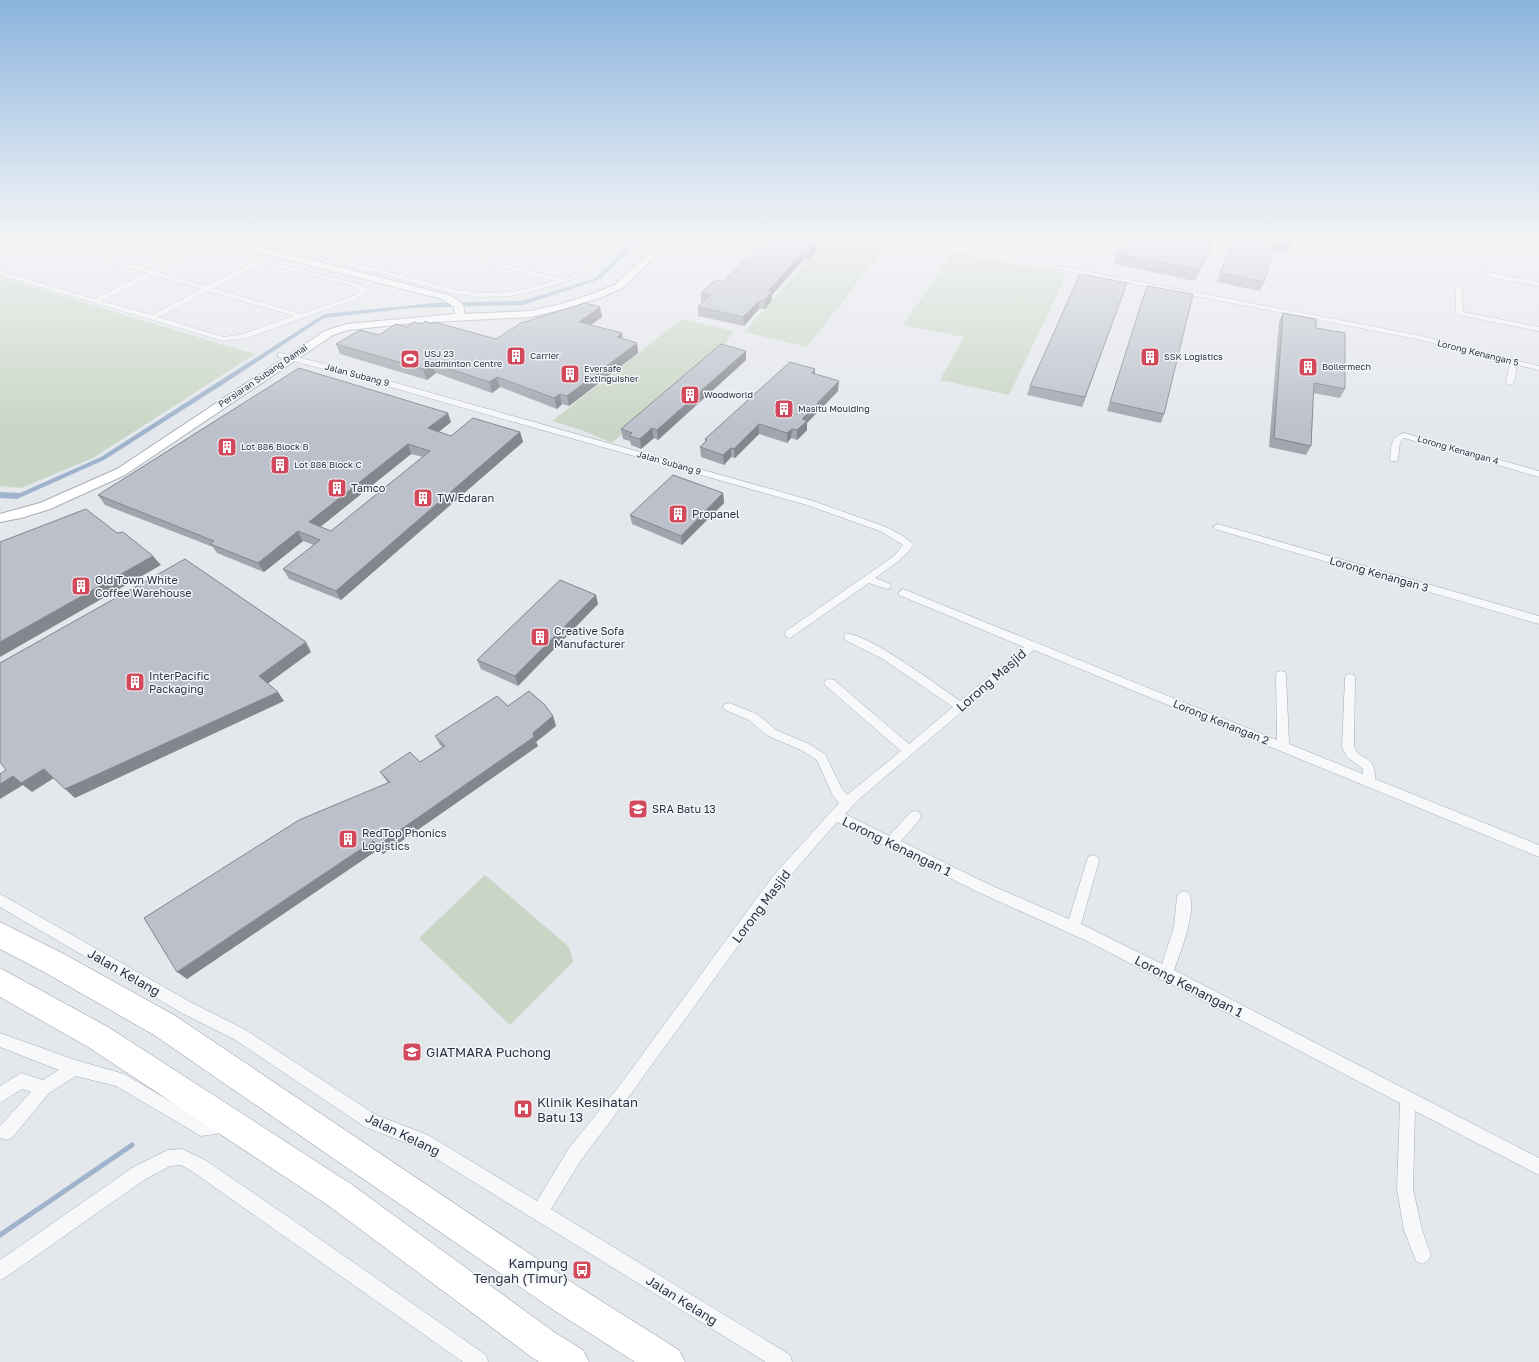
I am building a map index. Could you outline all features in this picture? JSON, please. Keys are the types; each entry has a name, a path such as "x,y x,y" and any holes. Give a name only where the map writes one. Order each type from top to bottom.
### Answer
{"highway":[{"path":"0,935 54,963 164,1025 567,1299 667,1362"},
{"path":"0,982 98,1037 340,1195 542,1344 571,1362"}],"street":[{"path":"97,302 224,339 244,336 343,302"},
{"path":"152,318 183,302"},
{"path":"251,302 301,316"},
{"path":"453,302 458,305 460,314"},
{"name":"Persiaran Subang Damai","path":"0,508 14,508 39,501 111,469 286,356 329,333 347,327 460,314 529,309 558,302"},
{"name":"Persiaran Subang Damai","path":"460,314 532,314 575,302"},
{"name":"Lorong Kenangan 5","path":"1238,302 1417,338 1539,368"},
{"path":"1459,302 1459,312 1461,314 1539,329"},
{"path":"1472,317 1472,325"},
{"name":"Persiaran Subang Damai","path":"0,518 16,515 45,506 121,472 286,356"},
{"name":"Jalan Subang 9","path":"286,356 570,434 810,503 882,529 900,538 909,545 897,558 790,634"},
{"path":"1510,383 1514,362"},
{"name":"Lorong Kenangan 4","path":"1394,459 1396,442 1399,437 1404,435 1539,474"},
{"name":"Lorong Kenangan 3","path":"1218,528 1539,620"},
{"path":"868,579 886,586"},
{"name":"Lorong Kenangan 2","path":"903,593 1539,851"},
{"path":"849,637 887,656 961,707"},
{"name":"Lorong Masjid","path":"540,1211 575,1154 625,1090 778,880 847,803 1032,646"},
{"path":"1281,676 1283,747"},
{"path":"1350,678 1348,747 1349,752 1352,755 1362,761 1369,768 1369,782"},
{"path":"830,683 909,751"},
{"path":"729,707 753,717 772,733 805,747 821,757 836,790 847,803"},
{"name":"Lorong Kenangan 1","path":"835,815 983,888 1073,927 1408,1098 1539,1167"},
{"path":"891,843 915,816"},
{"path":"1073,927 1092,861"},
{"path":"1166,975 1182,926 1184,898"},
{"name":"Jalan Kelang","path":"0,900 187,1008 239,1034 371,1121 422,1141 540,1211 611,1257 783,1362"},
{"path":"0,1040 75,1068 119,1079 201,1128 232,1124"},
{"path":"6,1132 44,1088 75,1068"},
{"path":"0,1094 20,1081 44,1088"},
{"path":"1408,1098 1405,1189 1413,1230 1422,1256"},
{"path":"0,1271 138,1174 168,1158 182,1157 199,1166 281,1222 479,1362"}],"green space":[{"path":"0,302 81,302 255,354 93,458 21,488 0,486"},
{"path":"771,302 842,302 807,347 744,332"},
{"path":"919,302 1054,302 1009,395 940,380 964,337 903,325"},
{"path":"682,319 733,331 725,344 612,443 584,431 552,421"},
{"path":"485,875 569,947 573,962 510,1025 419,938"}],"water":[{"path":"533,302 523,305 411,308 324,318 104,460 17,499 0,498 0,492 20,493 101,457 324,314 435,303"}],"building":[{"path":"703,302 758,302 743,317 698,307"},
{"path":"1068,302 1120,302 1085,397 1030,386"},
{"name":"SSK Logistics","path":"1142,302 1191,302 1164,414 1110,402"},
{"path":"585,303 600,307 579,322 622,333 617,337 637,343 567,396 560,394 554,398 497,377 489,382 432,363 423,369 336,344 360,330 379,335 396,324 407,327 414,322 422,324 425,321 432,324 434,322 496,339 521,323"},
{"name":"Boilermech","path":"1283,313 1316,319 1316,328 1345,333 1345,389 1314,383 1311,446 1274,438"},
{"name":"Woodworld","path":"721,344 746,351 657,430 652,428 640,439 629,436 632,433 621,429"},
{"name":"Masitu Moulding","path":"790,362 815,369 812,373 839,381 802,419 807,421 797,430 792,429 787,433 759,424 734,449 731,448 723,455 700,447 707,440 705,439"},
{"path":"299,368 448,413 428,428 451,436 473,418 520,432 336,591 283,569 320,540 298,531 258,563 210,544 214,541 98,495","holes":["408,444 430,451 331,531 309,522"]},
{"name":"Propanel","path":"673,475 723,493 681,536 630,515"},
{"path":"86,509 117,533 123,532 153,556 0,642 0,542"},
{"name":"InterPacific Packaging","path":"185,559 306,642 259,676 278,692 65,789 44,769 21,783 13,776 0,784 0,774 6,770 0,762 0,663"},
{"name":"Creative Sofa Manufacturer","path":"560,580 596,595 515,676 477,660"},
{"name":"RedTop Phonics Logistics","path":"529,691 545,705 553,716 533,733 534,737 377,846 373,841 177,972 144,918 299,820 390,782 380,772 410,752 420,762 445,746 435,736 497,696 508,706"}],"waterway":[{"path":"0,1235 132,1145"}],"place":[{"name":"Carrier","path":"516,356"},
{"name":"SSK Logistics","path":"1150,357"},
{"name":"USJ 23 Badminton Centre","path":"410,359"},
{"name":"Boilermech","path":"1308,367"},
{"name":"Eversafe Extinguisher","path":"570,374"},
{"name":"Woodworld","path":"690,395"},
{"name":"Masitu Moulding","path":"784,409"},
{"name":"Lot 886 Block B","path":"227,447"},
{"name":"Lot 886 Block C","path":"280,465"},
{"name":"Tamco","path":"337,488"},
{"name":"TW Edaran","path":"423,498"},
{"name":"Propanel","path":"678,514"},
{"name":"Old Town White Coffee Warehouse","path":"81,586"},
{"name":"Creative Sofa Manufacturer","path":"540,637"},
{"name":"InterPacific Packaging","path":"135,682"},
{"name":"SRA Batu 13","path":"638,809"},
{"name":"RedTop Phonics Logistics","path":"348,839"},
{"name":"GIATMARA Puchong","path":"412,1052"},
{"name":"Klinik Kesihatan Batu 13","path":"523,1109"},
{"name":"Kampung Tengah (Timur)","path":"582,1270"}]}
